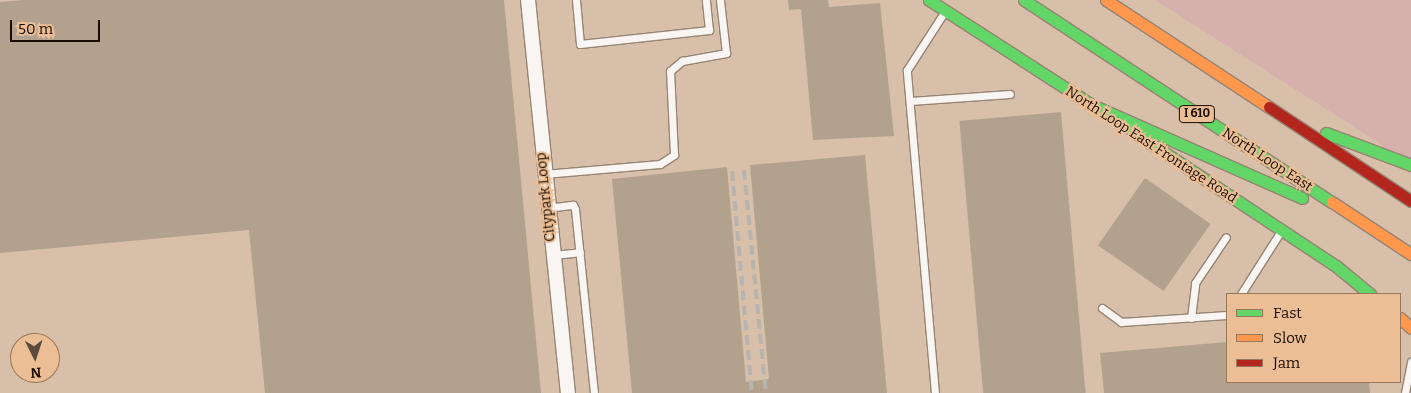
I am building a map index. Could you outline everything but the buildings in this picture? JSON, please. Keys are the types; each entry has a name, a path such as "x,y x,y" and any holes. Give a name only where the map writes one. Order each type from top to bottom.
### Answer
{"main road":[{"name":"North Loop East Frontage Road","path":"929,0 1281,230 1369,293"},
{"name":"North Loop East","path":"1024,0 1411,254"},
{"path":"1106,0 1411,200"},
{"path":"1090,104 1370,227"},
{"path":"1280,115 1411,165"},
{"path":"1401,319 1411,328"}],"street":[{"name":"Citypark Loop","path":"528,0 543,174 568,393"}],"lane":[{"path":"576,0 580,44 709,30 706,0"},
{"path":"543,174 660,164 674,155 670,71 682,61 726,53 720,0"},
{"path":"936,393 907,70 912,56 945,11"},
{"path":"910,101 1010,94"},
{"path":"547,208 573,205 580,252 594,393"},
{"path":"1242,293 1281,230"},
{"path":"1190,318 1195,283 1226,237"},
{"path":"552,255 580,252"},
{"path":"1102,308 1120,322 1226,315"},
{"path":"1405,393 1411,362"}],"shaded area":[{"path":"1155,0 1411,0 1411,175 1378,142"}],"railway":[{"path":"744,170 766,393"},
{"path":"732,171 752,393"}],"traffic: fast":[{"path":"929,0 1101,111"},
{"path":"1024,0 1332,202"},
{"path":"1090,104 1302,198"},
{"path":"1132,131 1336,266 1369,293"},
{"path":"1326,133 1411,165"}],"traffic: slow":[{"path":"1106,0 1269,107"},
{"path":"1332,202 1411,254"},
{"path":"1401,319 1411,328"}],"traffic: jam":[{"path":"1269,107 1411,201"}]}
